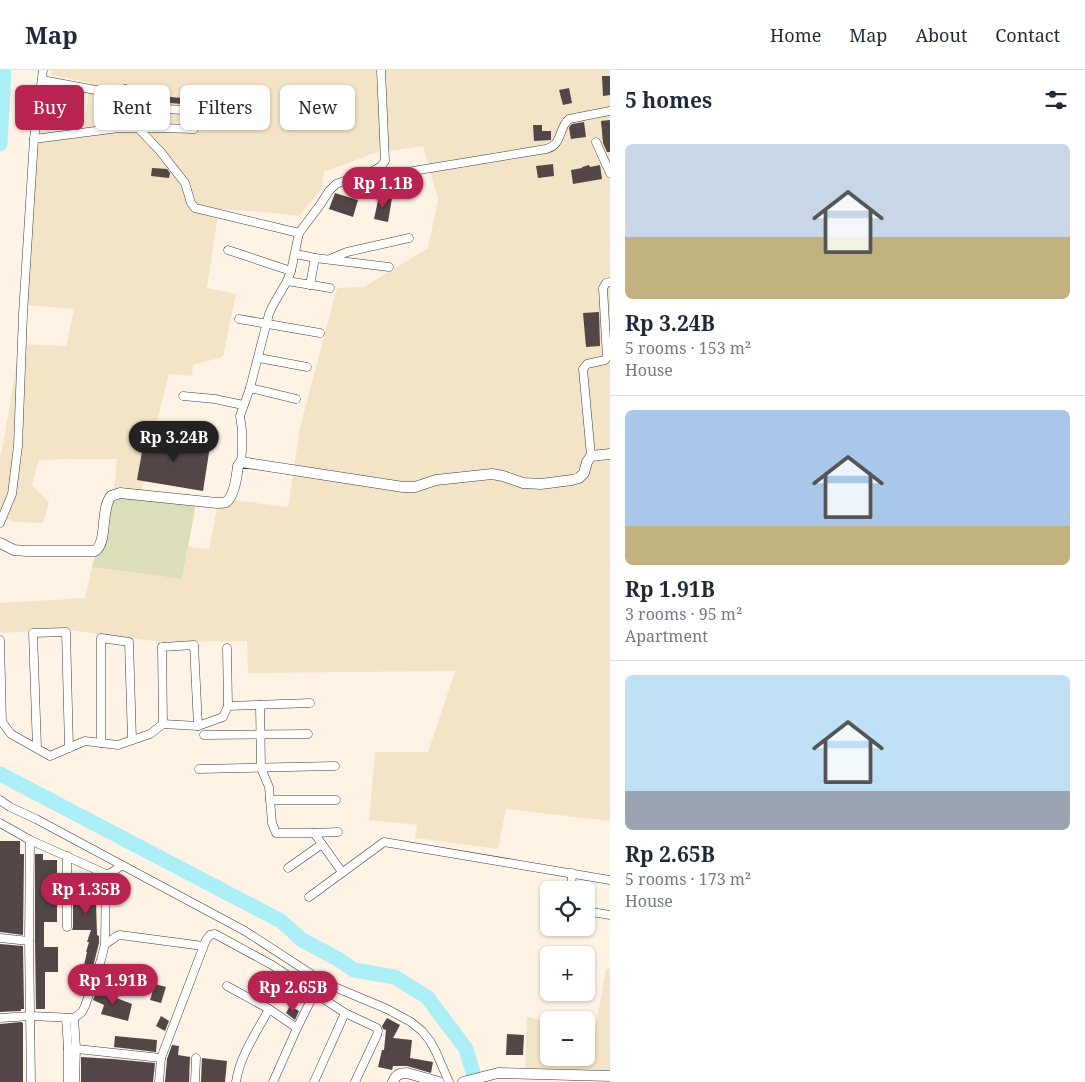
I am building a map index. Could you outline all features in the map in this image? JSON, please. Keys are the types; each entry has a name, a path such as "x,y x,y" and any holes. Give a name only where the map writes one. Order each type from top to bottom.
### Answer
{"street":[{"path":"0,523 12,494 18,446 22,322 34,140 43,70"},
{"path":"0,543 14,550 26,551 95,550 100,548 108,502 111,496 120,493 217,503 227,501 232,494 238,466 241,462 242,430 240,418 243,405 250,388 272,306 292,271 299,233 334,185 375,170 386,160 381,70"},
{"path":"42,80 117,94 116,104 118,106 180,110"},
{"path":"375,170 395,176 552,148 556,145 566,121 569,119 610,111"},
{"path":"34,140 105,130"},
{"path":"140,130 160,151 185,183 191,203 195,208 299,233"},
{"path":"596,142 610,173"},
{"path":"328,259 347,252 409,238"},
{"path":"228,250 292,271"},
{"path":"296,254 389,267"},
{"path":"310,285 315,258"},
{"path":"287,281 330,288"},
{"path":"241,462 403,487 415,487 436,480 492,474 528,484 541,484 579,478 584,473 591,456 583,369 587,364 607,358 603,288 606,283 610,282"},
{"path":"239,319 320,333"},
{"path":"258,358 307,367"},
{"path":"250,388 296,398"},
{"path":"183,396 215,398 243,405"},
{"path":"591,456 610,454"},
{"path":"37,748 33,633 66,632 69,748"},
{"path":"101,743 101,638 129,642 132,740"},
{"path":"0,640 2,722 11,734 50,756 85,741 118,745 150,734 163,724 198,726 223,717 228,706 227,648"},
{"path":"163,724 162,647 194,645 198,726"},
{"path":"228,706 310,703"},
{"path":"260,705 260,768 270,788 272,823 276,832 338,832"},
{"path":"204,735 308,734"},
{"path":"199,769 335,766"},
{"path":"0,800 119,867 245,930 325,983 387,1009 411,1022 430,1041 449,1082"},
{"path":"270,800 336,800"},
{"path":"0,823 30,840 106,874"},
{"path":"314,833 342,872"},
{"path":"30,840 31,1082"},
{"path":"308,897 384,842 610,880"},
{"path":"288,868 322,844"},
{"path":"66,856 67,927"},
{"path":"106,874 119,867"},
{"path":"571,881 572,873"},
{"path":"0,1018 30,1016 70,1018 82,1012 86,1006 105,944 106,874"},
{"path":"595,912 610,915"},
{"path":"105,944 120,934 203,946"},
{"path":"159,1082 161,1058 203,946 208,936 212,934 217,934 272,965 345,1013 377,1028 377,1035 355,1082"},
{"path":"0,938 29,941"},
{"path":"227,986 270,1009 297,1028"},
{"path":"273,1082 315,992"},
{"path":"236,1082 242,1060 270,1009"},
{"path":"314,1082 345,1013"},
{"path":"70,1018 75,1082"},
{"path":"72,1048 161,1058"},
{"path":"68,1082 72,1048"},
{"path":"195,1082 196,1058"},
{"path":"393,1082 397,1075 406,1073 439,1082"},
{"path":"463,1082 495,1073 610,1076"}],"shaded area":[{"path":"51,70 610,70 610,821 506,809 498,849 415,838 417,825 369,820 375,752 428,752 455,671 248,673 247,641 161,642 69,630 0,633 0,603 85,598 92,567 182,579 188,547 209,549 217,508 231,500 288,507 300,427 337,288 364,287 428,248 438,199 423,146 375,153 324,172 322,188 299,216 219,209 207,288 236,294 223,357 193,365 192,376 169,374 152,440 142,491 114,491 117,459 39,460 32,485 49,502 43,523 15,522 0,517 0,456 20,344 66,346 74,309 25,305 32,141 84,130 90,83 52,75"},
{"path":"606,969 610,969 610,1073 525,1068 527,1017 540,1020 540,1066 595,1066 595,1031"}],"green space":[{"path":"114,491 197,498 182,579 92,567"}],"building":[{"path":"602,76 610,76 610,95 603,96"},
{"path":"569,88 572,103 563,105 559,90"},
{"path":"170,97 180,98 180,104 170,103"},
{"path":"610,120 610,152 607,152 603,143 601,121"},
{"path":"584,122 586,137 571,139 570,126"},
{"path":"533,125 542,125 542,131 551,131 551,140 534,141"},
{"path":"553,164 554,176 538,178 536,166"},
{"path":"589,165 590,167 600,165 602,179 573,184 571,170"},
{"path":"152,168 167,169 170,173 169,178 151,176"},
{"path":"335,193 358,200 353,217 329,209"},
{"path":"379,196 392,198 388,222 374,219"},
{"path":"599,312 600,346 586,347 583,313"},
{"path":"145,435 210,446 203,491 137,480"},
{"path":"0,841 20,841 20,854 24,854 23,935 0,932"},
{"path":"35,854 43,854 43,860 57,860 57,922 44,922 44,947 58,947 58,972 45,972 45,1009 36,1009"},
{"path":"83,874 83,887 100,887 100,900 96,900 99,943 93,967 84,965 89,942 87,942 91,930 72,930 73,875"},
{"path":"0,944 23,946 24,1009 21,1009 21,1011 0,1012"},
{"path":"133,982 141,985 137,996 129,994"},
{"path":"155,984 166,987 161,1003 150,1000"},
{"path":"98,986 103,988 101,992 132,1004 128,1021 101,1014 104,1005 93,1000"},
{"path":"290,1006 299,1011 295,1020 286,1013"},
{"path":"161,1016 169,1021 165,1031 156,1026"},
{"path":"387,1018 400,1025 393,1038 412,1040 410,1058 433,1062 431,1073 407,1066 393,1066 392,1070 378,1067 382,1050 384,1050 386,1030 382,1026"},
{"path":"23,1023 23,1082 0,1082 0,1024"},
{"path":"507,1034 524,1035 523,1055 506,1055"},
{"path":"115,1036 157,1040 156,1052 114,1047"},
{"path":"172,1045 179,1046 178,1055 190,1057 189,1082 165,1082 167,1059"},
{"path":"81,1057 155,1063 153,1082 81,1082"},
{"path":"202,1058 227,1061 225,1082 201,1082"}],"waterway":[{"path":"0,144 4,70"},
{"path":"0,774 281,921 302,940 338,959 354,970 395,977 427,997 466,1049 476,1082"}]}
